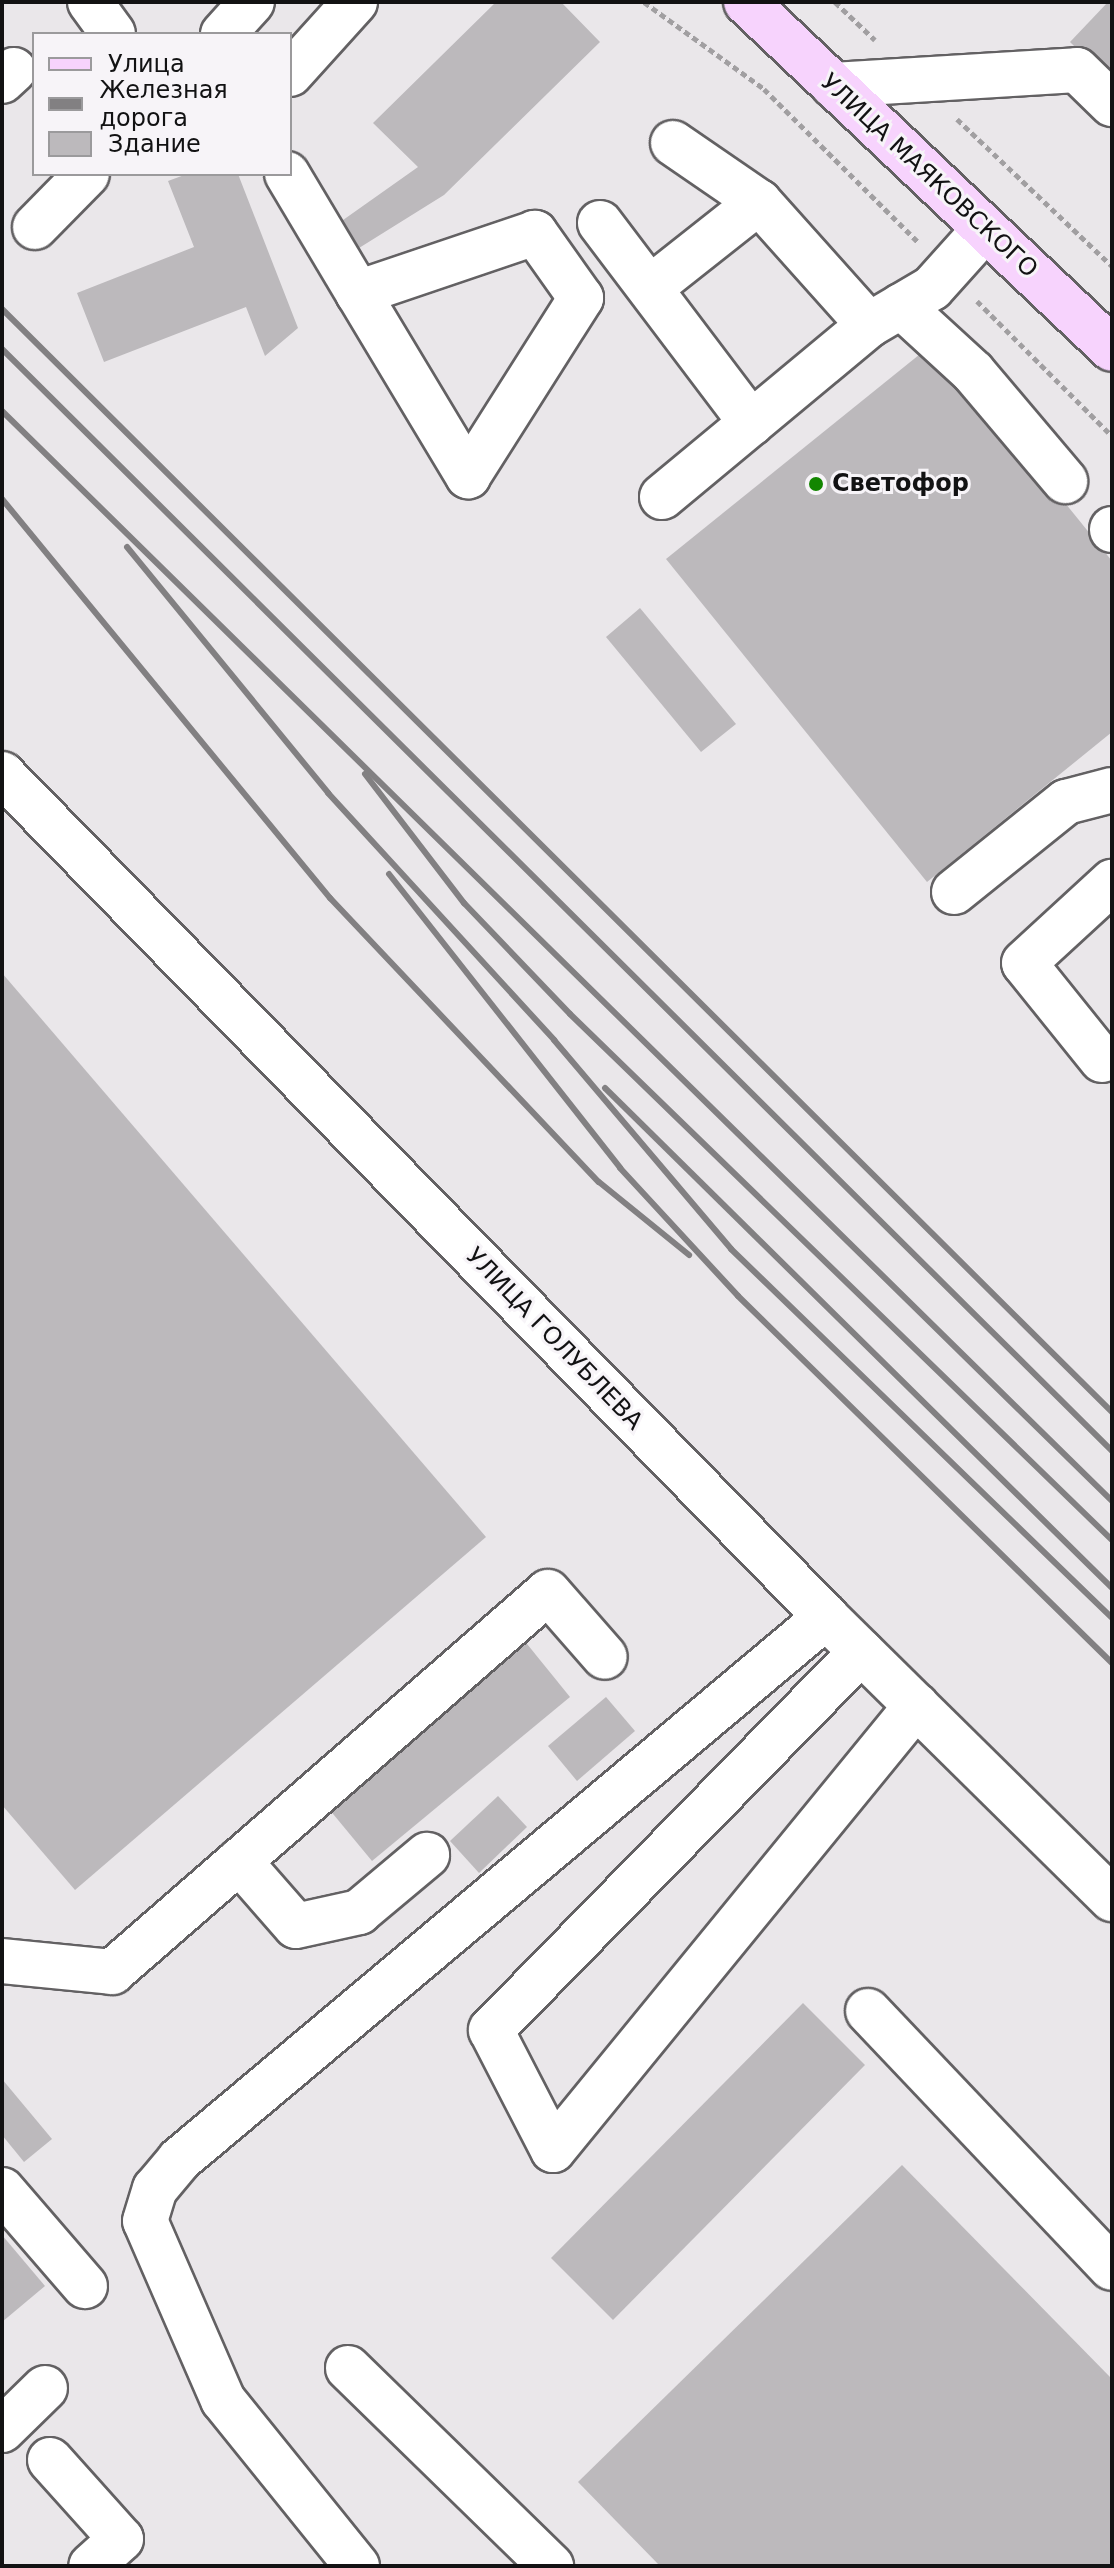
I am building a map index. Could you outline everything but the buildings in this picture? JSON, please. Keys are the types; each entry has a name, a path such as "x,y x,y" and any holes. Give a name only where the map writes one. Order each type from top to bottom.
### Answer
{"main road":[{"name":"УЛИЦА МАЯКОВСКОГО","path":"746,2 1112,349"}],"street":[{"path":"90,2 112,32"},
{"path":"225,32 252,2"},
{"path":"292,72 355,2"},
{"path":"833,85 913,77 1077,70 1112,104"},
{"path":"673,143 759,202 885,316 973,372 1065,481"},
{"path":"35,227 85,176"},
{"path":"288,176 358,293 468,476 581,298 535,233 358,293"},
{"path":"650,288 759,202"},
{"path":"600,223 751,423"},
{"path":"662,497 885,316 932,288 985,229"},
{"name":"УЛИЦА ГОЛУБЛЕВА","path":"2,774 826,1617 1112,1899"},
{"path":"954,892 1066,802 1112,790"},
{"path":"1102,1060 1024,963 1112,882"},
{"path":"2,1961 112,1972 548,1592 605,1657"},
{"path":"357,2566 223,2400 145,2221 155,2189 179,2160 826,1617"},
{"path":"861,1652 491,2030 553,2150 916,1706"},
{"path":"239,1861 296,1926 359,1912 427,1855"},
{"path":"868,2011 1112,2268"},
{"path":"2,2190 85,2286"},
{"path":"348,2368 551,2566"},
{"path":"2,2430 45,2388"},
{"path":"50,2460 121,2539 91,2566"}],"path":[{"path":"644,2 764,89"},
{"path":"835,2 1112,266"}],"railway":[{"path":"2,309 1112,1412"},
{"path":"2,349 1112,1451"},
{"path":"2,411 1112,1501"},
{"path":"2,499 330,898 599,1182 689,1255"},
{"path":"127,547 328,793 554,1040 731,1249 1112,1618"},
{"path":"365,774 464,903 570,1014 1112,1540"},
{"path":"389,874 620,1168 738,1296 1112,1663"},
{"path":"605,1088 1112,1588"}],"place":[{"name":"Светофор","path":"816,484"}]}
